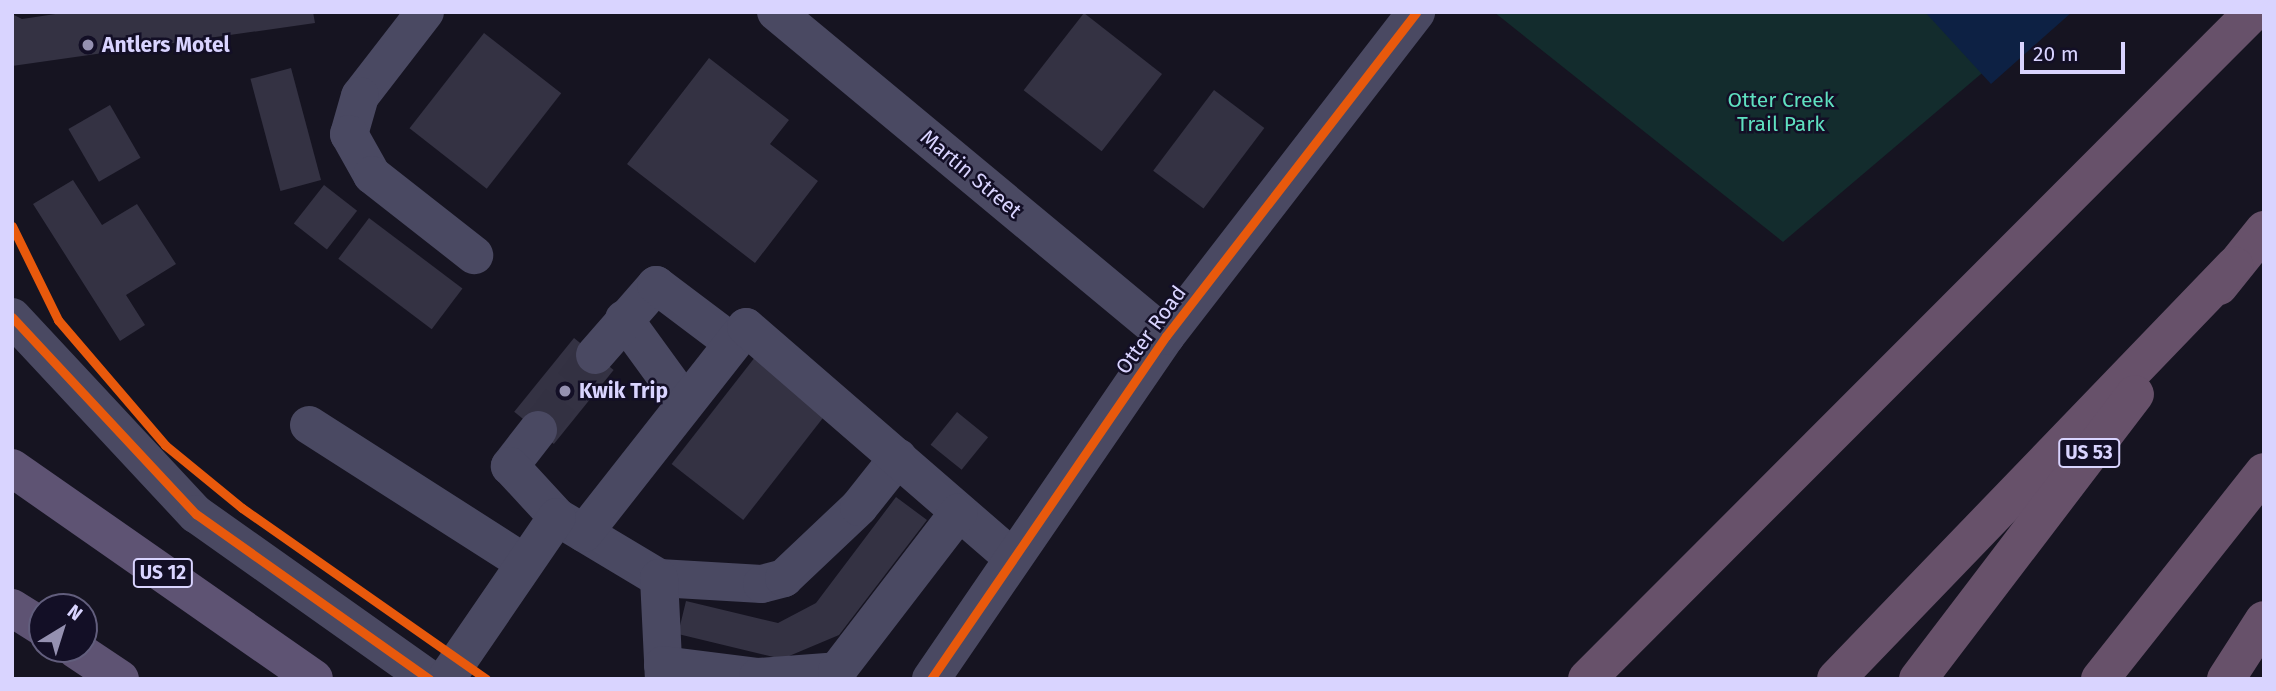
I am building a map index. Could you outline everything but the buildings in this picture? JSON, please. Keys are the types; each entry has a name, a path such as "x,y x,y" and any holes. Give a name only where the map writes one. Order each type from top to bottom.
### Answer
{"highway":[{"path":"1587,679 2253,12"},
{"name":"US 53","path":"1918,679 2264,230"},
{"path":"1836,679 2234,266"},
{"path":"2101,679 2264,472"},
{"path":"1603,679 1659,605"},
{"path":"2225,679 2264,620"}],"main road":[{"name":"US 12","path":"12,468 314,679"},
{"path":"12,608 28,618"},
{"path":"96,663 120,679"}],"street":[{"path":"425,12 360,96 349,134 372,175 474,255"},
{"name":"Martin Street","path":"775,12 1166,336"},
{"name":"Otter Road","path":"931,679 1166,336 1416,12"},
{"path":"595,355 656,285 733,343"},
{"path":"12,317 197,514 429,679"},
{"path":"624,319 685,403"},
{"path":"446,679 525,564 571,525 685,403 746,327 1013,558"},
{"path":"309,425 525,564"},
{"path":"538,430 510,466 571,525 659,578 762,584 784,578 859,507 898,458"},
{"path":"659,578 664,672 758,677 837,671 959,512"}],"green space":[{"name":"Otter Creek Trail Park","path":"1494,12 2054,12 1783,242"}],"water":[{"path":"1925,12 2072,12 1991,84"}],"tunnel":[{"path":"538,430 595,355"}],"cycle path":[{"path":"931,679 1166,336 1416,12"},
{"path":"12,226 58,320 165,445 242,508 486,679"},
{"path":"12,317 196,514 429,679"}],"place":[{"name":"Antlers Motel","path":"88,45"},
{"name":"Kwik Trip","path":"565,391"}]}
